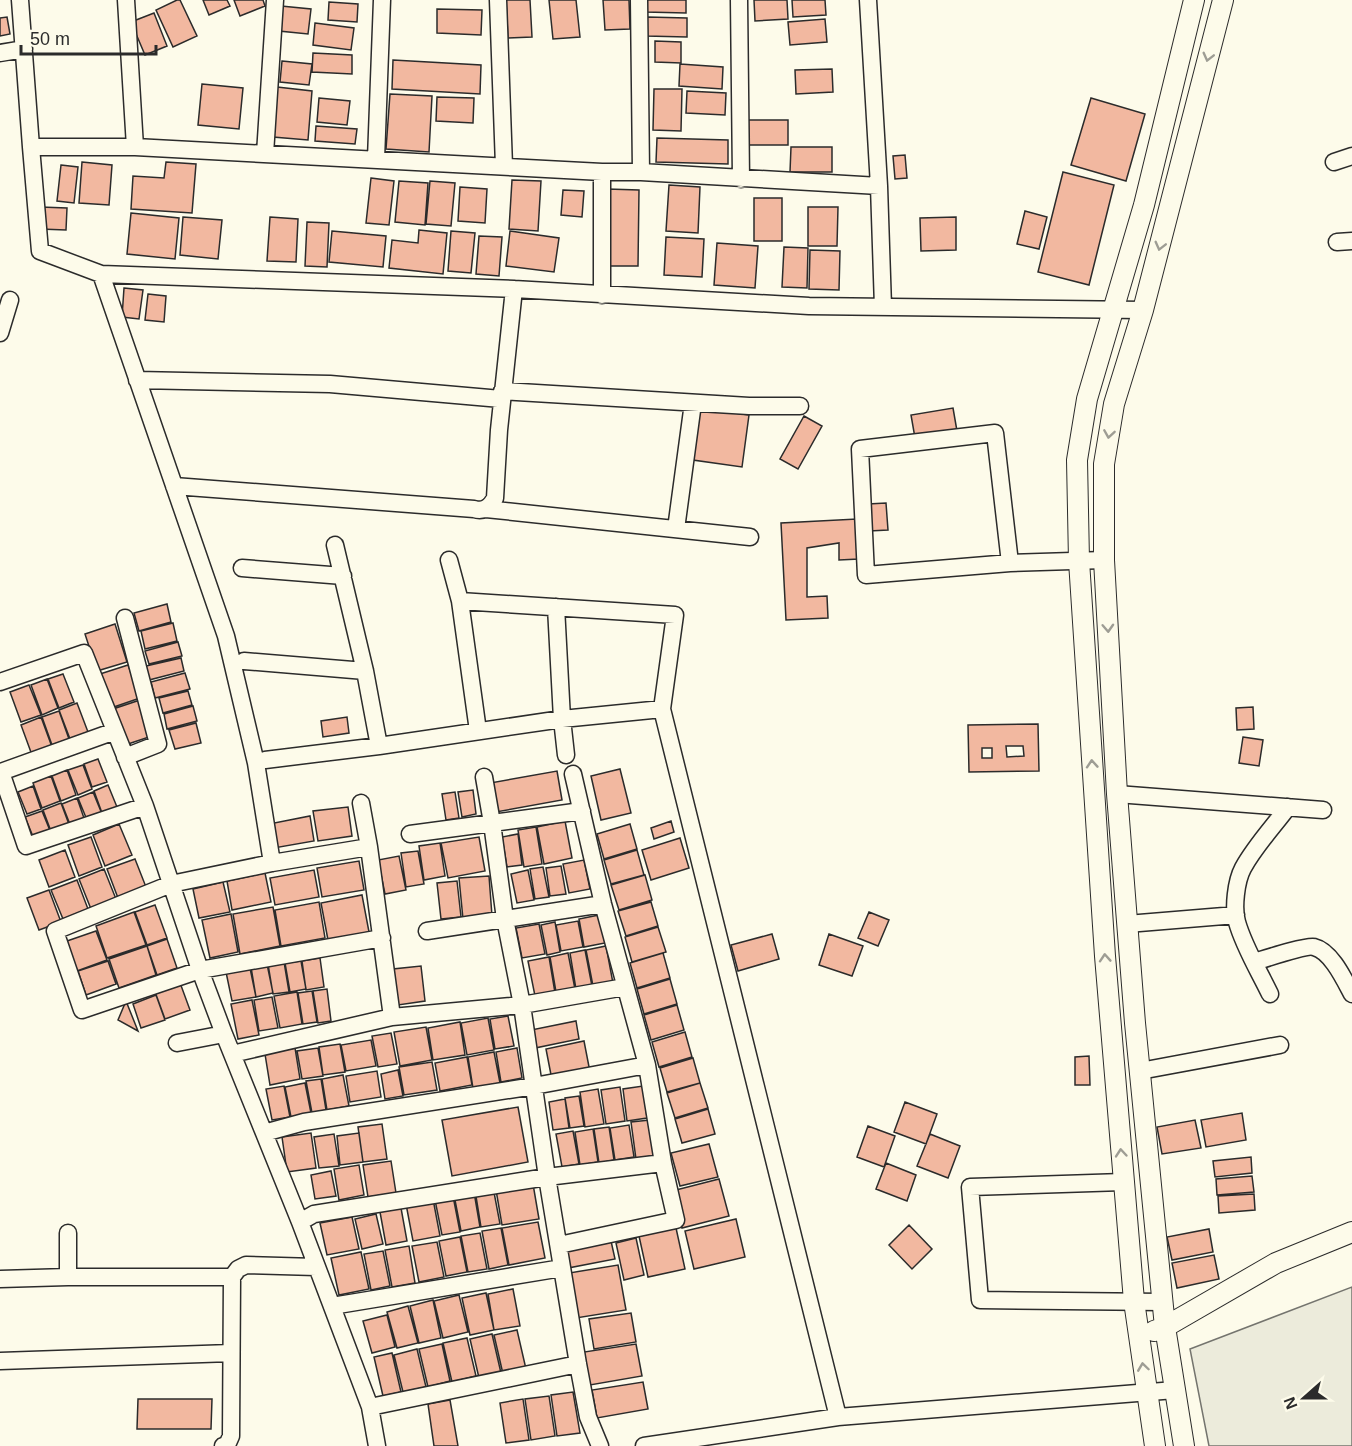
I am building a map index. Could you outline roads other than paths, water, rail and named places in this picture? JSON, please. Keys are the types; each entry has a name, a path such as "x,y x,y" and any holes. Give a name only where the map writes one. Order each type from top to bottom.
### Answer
{"street":[{"path":"20,0 40,251 101,274 514,289 808,306 1143,310"},
{"path":"126,0 135,147"},
{"path":"265,154 274,0"},
{"path":"376,159 382,0"},
{"path":"498,0 504,166"},
{"path":"639,0 641,172"},
{"path":"739,0 741,179"},
{"path":"868,0 879,186 883,307"},
{"path":"1155,1446 1134,1301 1104,944 1079,561 1077,460 1087,399 1144,205 1194,0"},
{"path":"1184,1446 1165,1327 1127,924 1104,560 1104,464 1114,404 1143,310 1222,0"},
{"path":"0,53 24,49"},
{"path":"31,147 135,147 879,186"},
{"path":"1334,162 1352,156"},
{"path":"602,172 602,295"},
{"path":"101,274 226,636 256,763 272,863"},
{"path":"174,486 480,511 486,509 495,498 502,395 514,289"},
{"path":"0,333 10,300"},
{"path":"137,380 330,384 502,395 749,406 800,406"},
{"path":"676,529 693,403"},
{"path":"1010,563 995,433 860,449 866,575 1010,563 1104,560"},
{"path":"486,509 750,537"},
{"path":"335,545 365,671 379,746"},
{"path":"449,560 460,601 478,731"},
{"path":"242,568 343,576"},
{"path":"460,601 675,615 662,709 838,1417"},
{"path":"556,607 562,719 567,755"},
{"path":"125,618 158,744 125,757"},
{"path":"0,682 84,653 145,806 224,1034 300,1222 370,1407 377,1446"},
{"path":"244,661 365,671"},
{"path":"1088,706 1112,703"},
{"path":"265,760 562,719 662,709"},
{"path":"115,731 1,772 26,846 145,806"},
{"path":"559,1245 676,1220 663,1163 646,1065 603,904 573,774"},
{"path":"484,777 578,1364 588,1417 600,1446"},
{"path":"1117,794 1323,810"},
{"path":"361,803 392,1017"},
{"path":"1270,994 1242,938 1236,920 1236,889 1242,870 1252,854 1288,807"},
{"path":"410,834 582,811"},
{"path":"369,847 272,863 171,884 55,931 82,1010 200,970 382,938"},
{"path":"427,931 603,904"},
{"path":"1127,924 1236,915"},
{"path":"1254,962 1312,946 1323,951 1336,967 1352,994"},
{"path":"232,1054 392,1017 522,1005 626,987"},
{"path":"177,1043 224,1034"},
{"path":"1140,1071 1280,1045"},
{"path":"264,1133 304,1122 534,1086 646,1065"},
{"path":"300,1222 314,1214 547,1177 663,1163"},
{"path":"1123,1182 970,1186 980,1300 1163,1302"},
{"path":"1139,1335 1165,1327 1276,1263 1352,1232"},
{"path":"68,1233 68,1277"},
{"path":"223,1446 231,1436 232,1277 238,1269 246,1265 316,1267"},
{"path":"332,1306 562,1268"},
{"path":"0,1279 232,1277"},
{"path":"0,1361 231,1353"},
{"path":"370,1407 578,1364"},
{"path":"644,1446 838,1417 1175,1390"}]}
